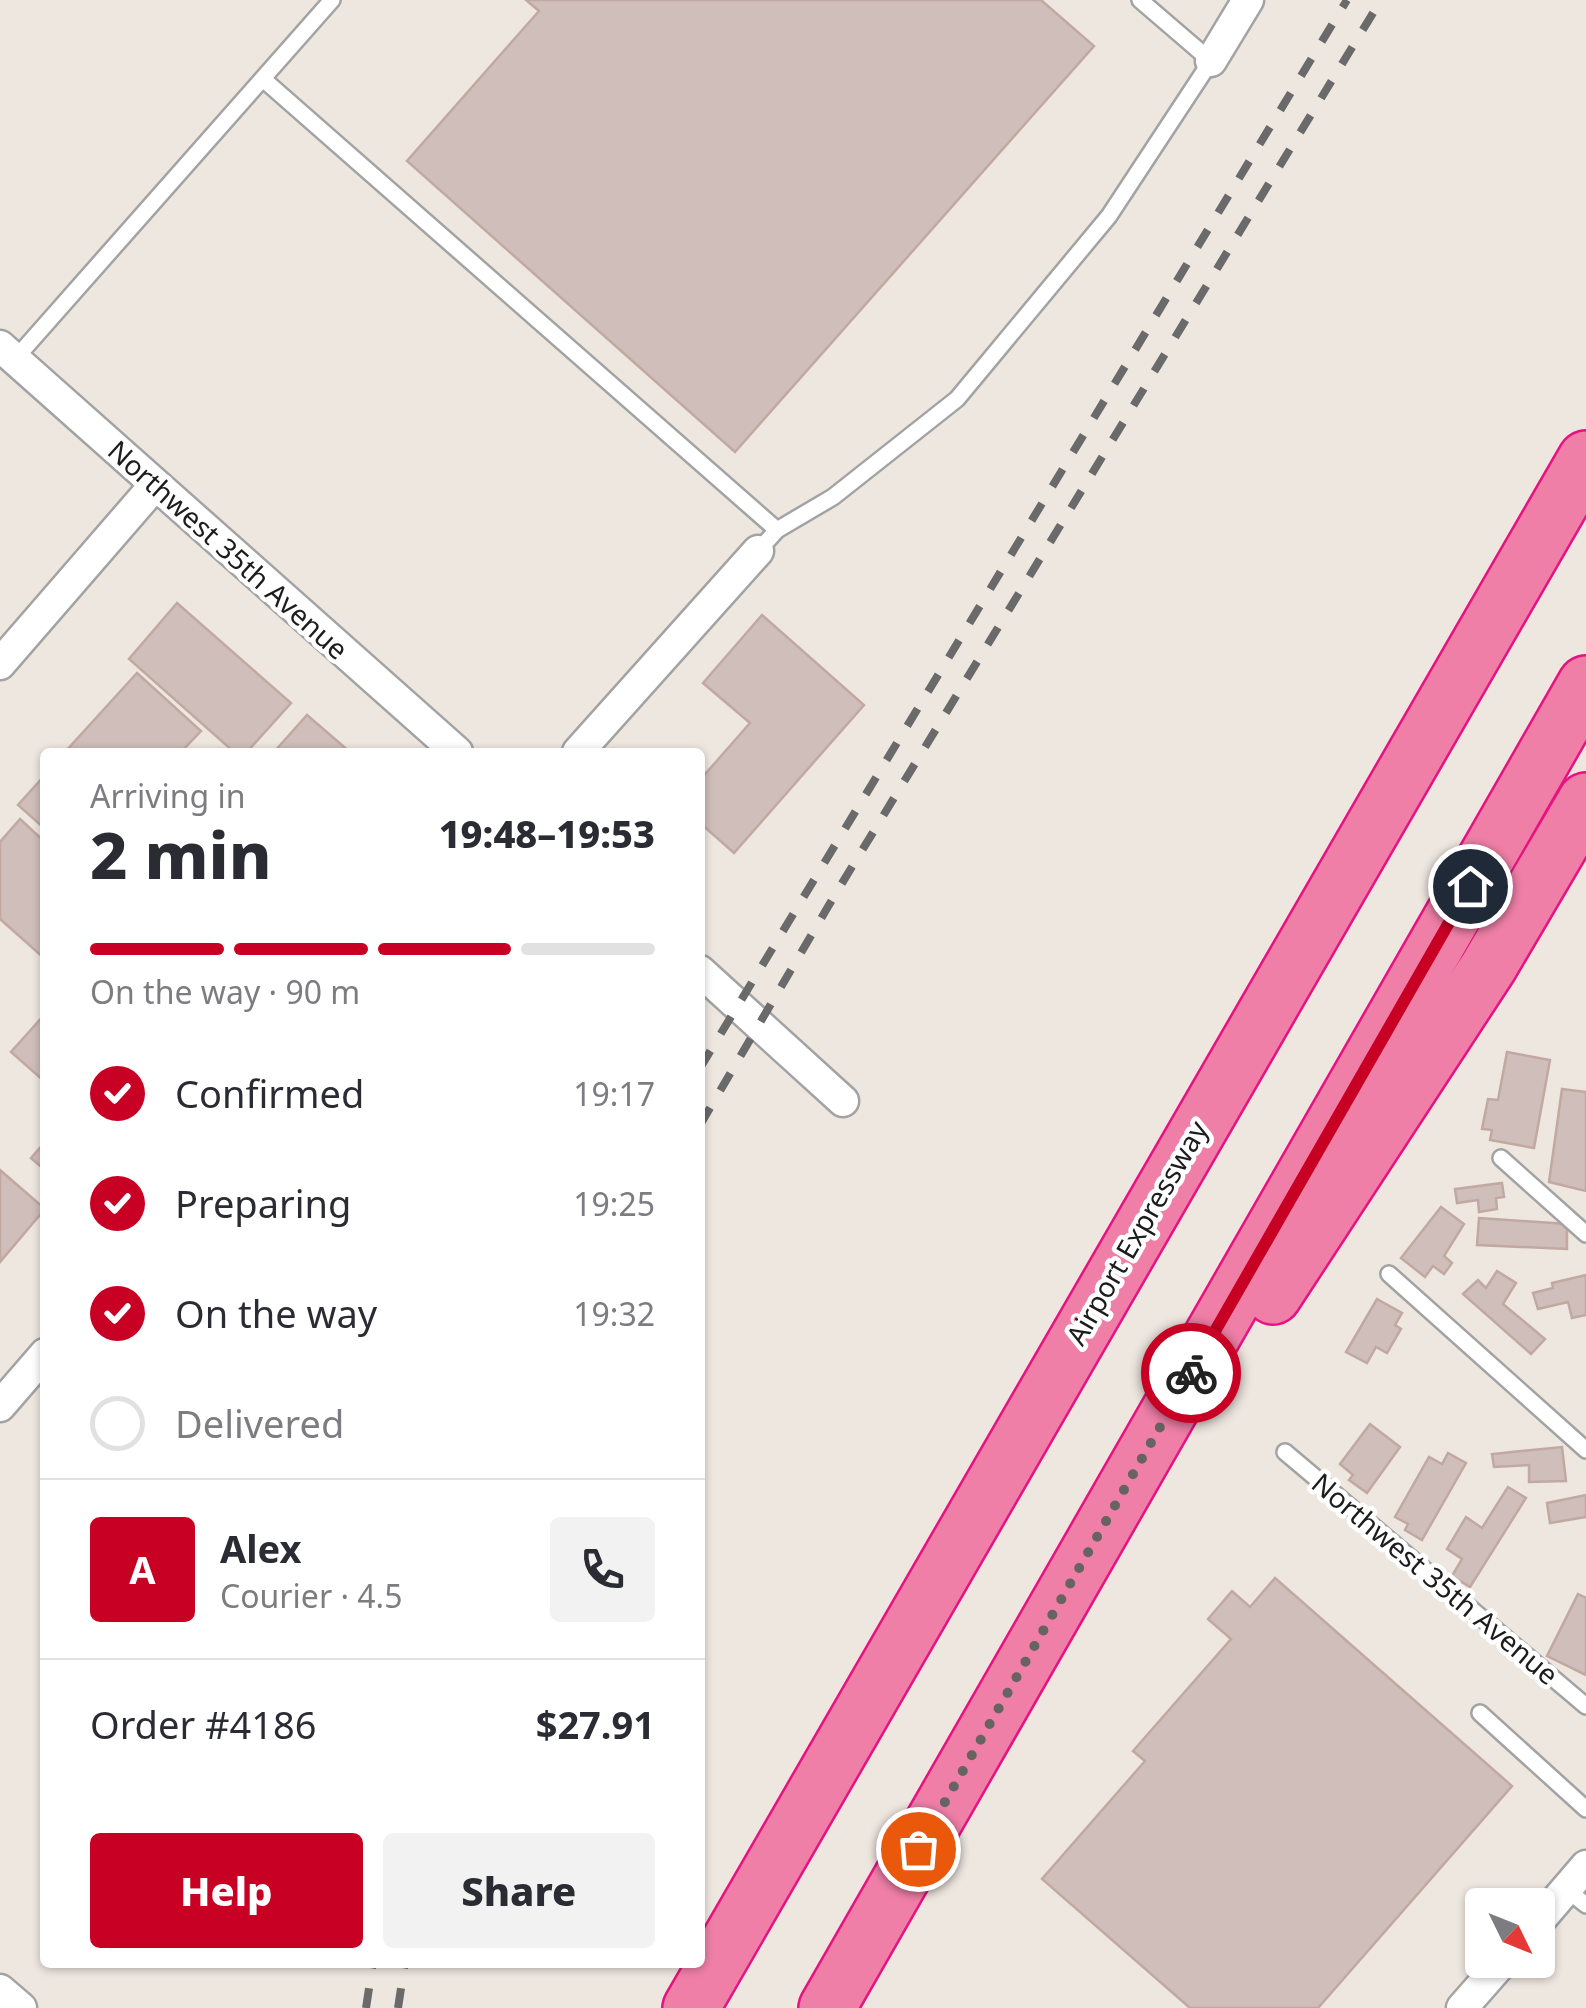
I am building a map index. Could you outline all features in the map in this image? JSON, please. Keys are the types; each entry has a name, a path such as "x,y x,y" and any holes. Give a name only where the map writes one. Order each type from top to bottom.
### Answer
{"highway":[{"name":"Airport Expressway","path":"691,2008 1586,459"},
{"path":"827,2008 1586,684"},
{"path":"1027,1658 1342,1195 1488,966 1586,801"}],"street":[{"path":"1211,61 1248,0"},
{"name":"Northwest 35th Avenue","path":"7,353 452,748"},
{"path":"0,664 155,486"},
{"path":"582,748 768,540"},
{"path":"705,976 842,1101"},
{"path":"0,1406 40,1360"},
{"path":"1555,1907 1579,1887"},
{"path":"1462,2008 1488,1978"},
{"path":"0,1990 21,2008"}],"lane":[{"path":"7,353 332,0"},
{"path":"263,78 768,540 833,497 957,398 1108,216 1211,61 1140,0"},
{"path":"1501,1158 1586,1234"},
{"path":"1389,1274 1586,1450"},
{"name":"Northwest 35th Avenue","path":"1285,1452 1586,1706"},
{"path":"1480,1713 1586,1809"}],"building":[{"path":"526,0 1041,0 1094,46 735,452 407,161 539,11"},
{"path":"177,603 291,703 251,748 229,748 129,659"},
{"path":"762,615 864,705 734,853 705,827 705,774 750,723 703,683"},
{"path":"137,673 201,731 185,748 69,748"},
{"path":"307,715 345,748 278,748"},
{"path":"40,781 40,825 18,805"},
{"path":"20,819 40,837 40,955 0,919 0,842"},
{"path":"40,1020 40,1078 11,1052"},
{"path":"1507,1052 1550,1060 1534,1148 1490,1140 1492,1130 1482,1129 1488,1099 1498,1100"},
{"path":"1562,1089 1586,1092 1586,1191 1549,1182"},
{"path":"40,1148 40,1166 31,1158"},
{"path":"0,1170 40,1205 40,1215 0,1262"},
{"path":"1502,1183 1504,1197 1496,1198 1497,1209 1479,1212 1478,1200 1457,1203 1455,1189"},
{"path":"1441,1207 1464,1224 1444,1256 1452,1263 1444,1274 1433,1266 1425,1277 1401,1258"},
{"path":"1479,1218 1567,1224 1567,1249 1477,1245"},
{"path":"1497,1271 1516,1283 1503,1304 1545,1339 1531,1354 1463,1294 1478,1280 1486,1288"},
{"path":"1586,1275 1586,1315 1572,1318 1568,1302 1538,1309 1533,1293 1553,1288 1552,1283"},
{"path":"1377,1299 1402,1313 1395,1325 1401,1329 1387,1353 1376,1347 1367,1363 1346,1352"},
{"path":"1370,1424 1400,1447 1367,1493 1349,1480 1353,1475 1340,1464"},
{"path":"1562,1447 1566,1481 1529,1482 1529,1465 1494,1467 1492,1454"},
{"path":"1448,1453 1466,1463 1422,1540 1405,1530 1408,1524 1395,1517 1429,1457 1442,1464"},
{"path":"1508,1487 1526,1498 1470,1587 1452,1576 1462,1559 1447,1549 1466,1517 1482,1528"},
{"path":"1586,1495 1586,1517 1550,1523 1547,1503"},
{"path":"1275,1578 1512,1786 1318,2008 1190,2008 1042,1879 1145,1761 1133,1751 1231,1639 1208,1619 1232,1591 1250,1607"},
{"path":"1578,1594 1586,1598 1586,1675 1547,1656"}],"railway":[{"path":"705,1060 1347,0"},
{"path":"705,1116 836,893 1381,0"},
{"path":"366,2008 372,1968"},
{"path":"398,2008 404,1968"}],"way so far":[{"path":"918,1849 1191,1373"}],"route":[{"path":"1191,1373 1470,886"}]}
